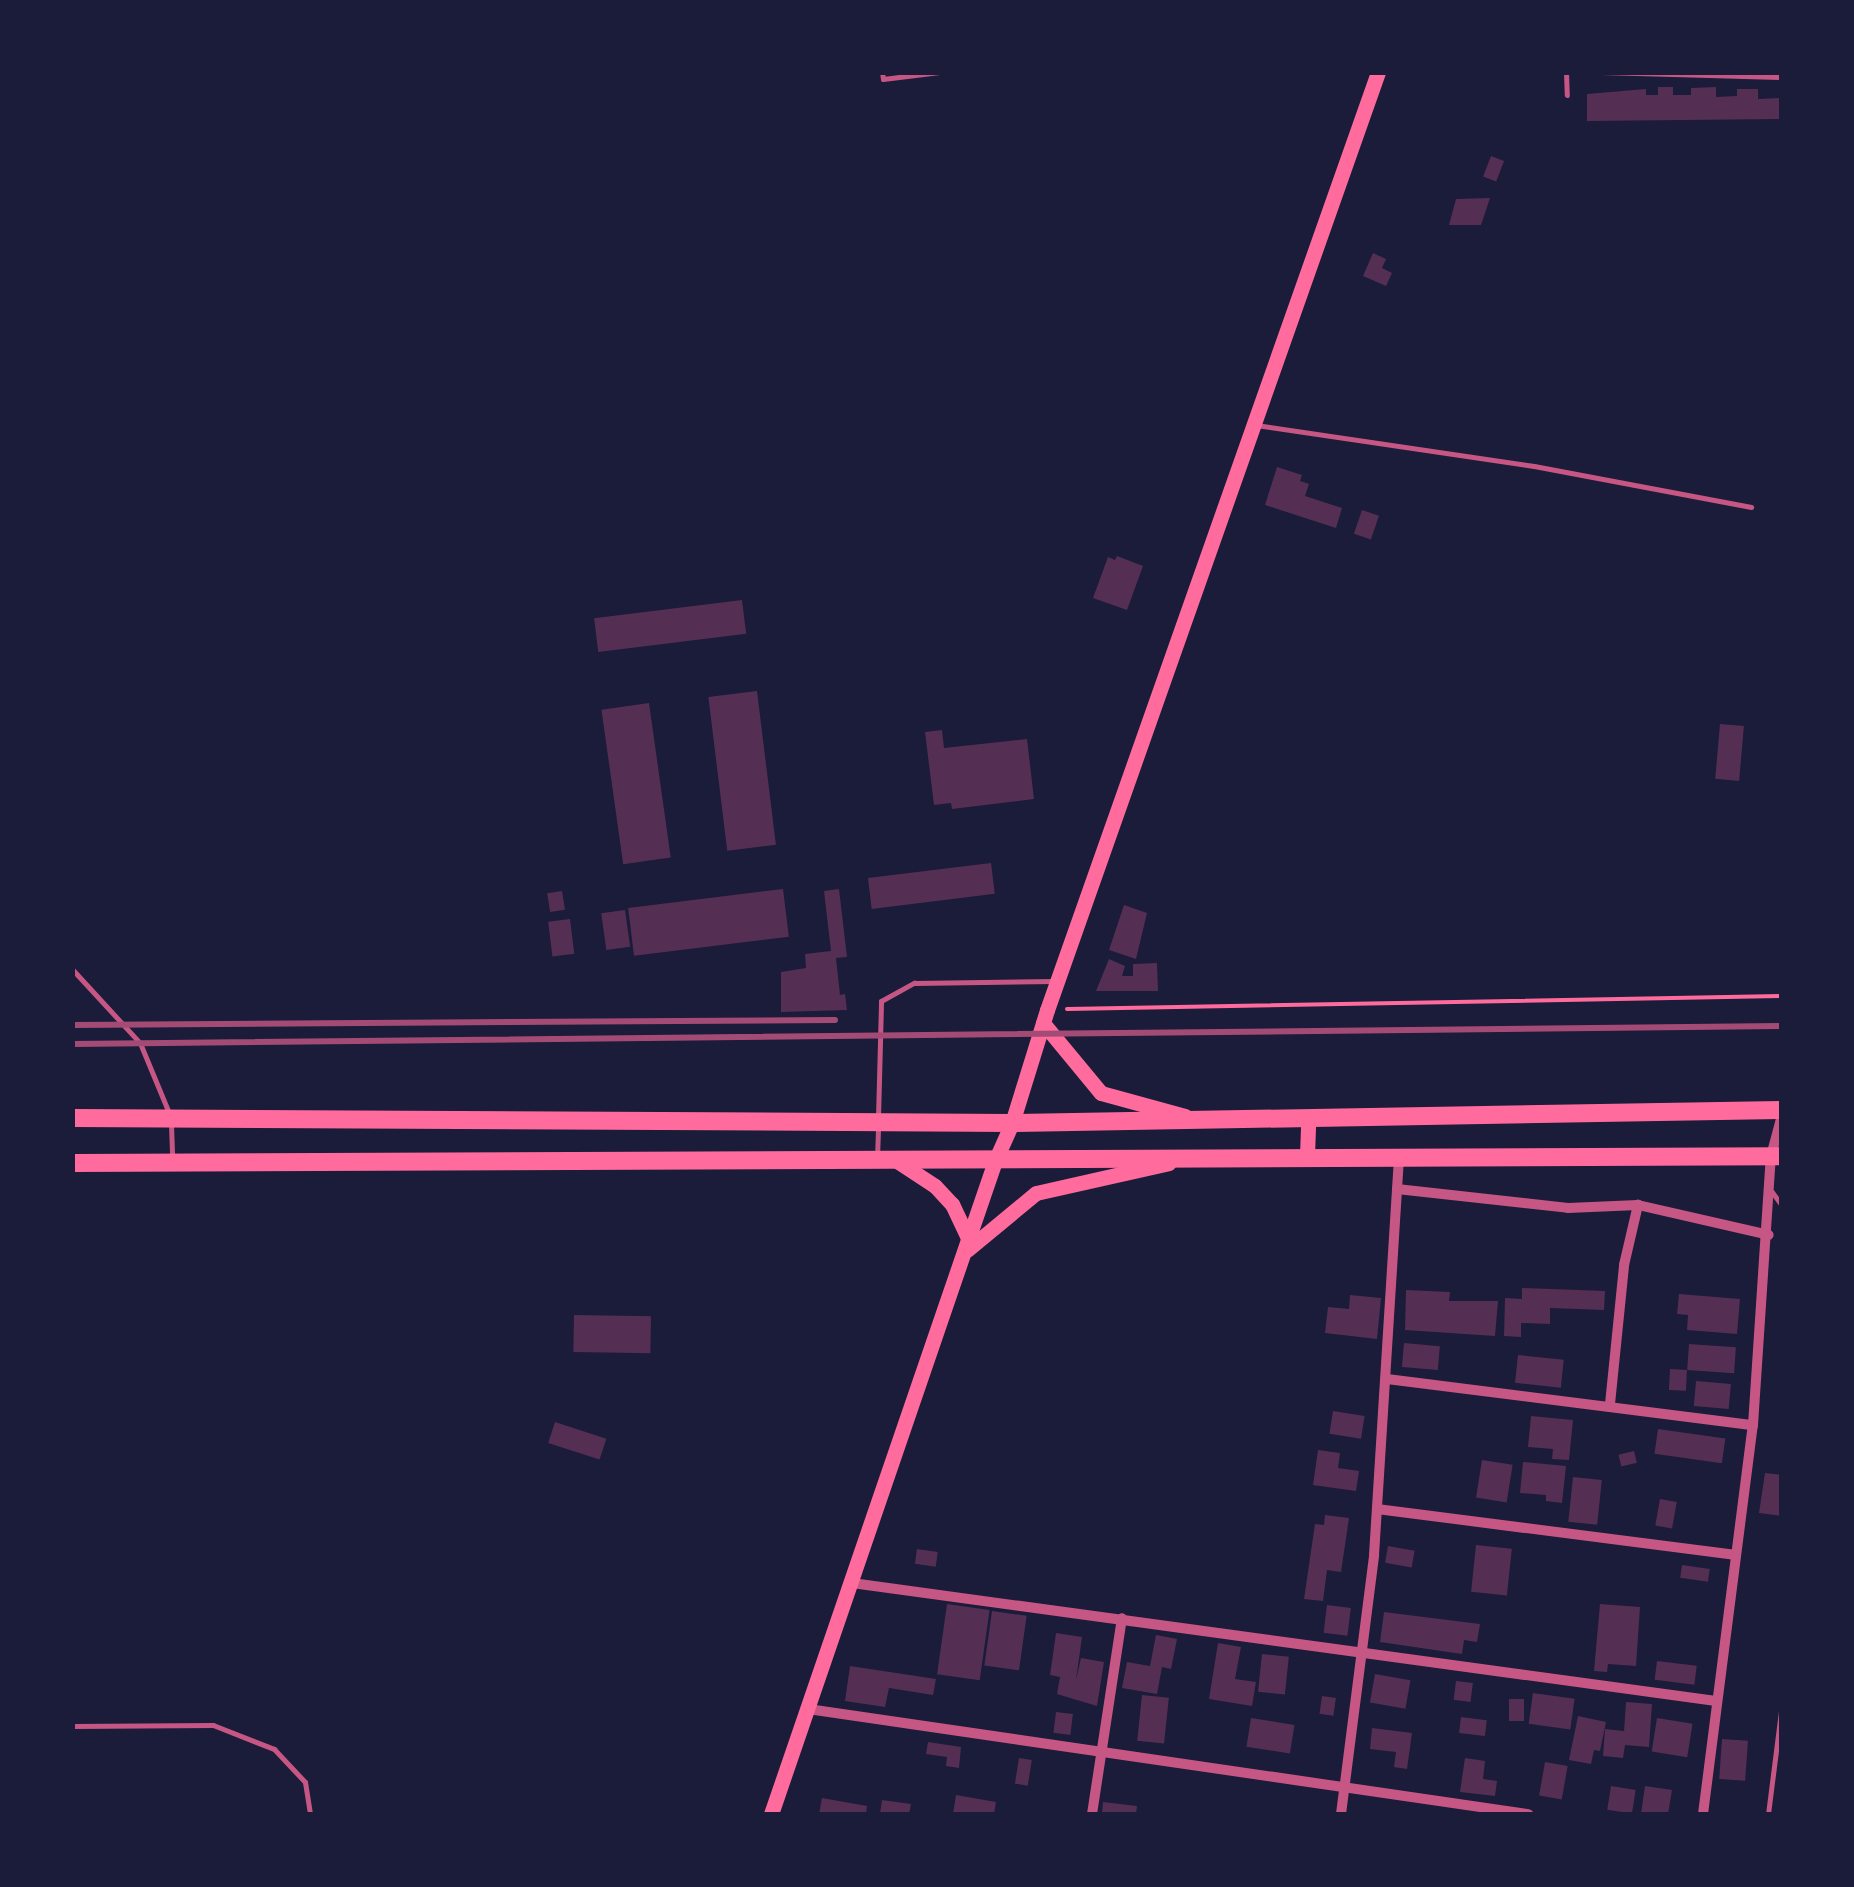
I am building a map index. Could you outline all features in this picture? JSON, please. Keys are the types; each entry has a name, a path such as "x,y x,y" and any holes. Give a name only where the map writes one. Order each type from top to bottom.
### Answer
{"main road":[{"path":"771,1814 995,1161 1012,1123 1057,981 1378,72"},
{"path":"1045,1016 1101,1093 1199,1120"},
{"path":"72,1118 1012,1123 1782,1112"},
{"path":"1307,1156 1308,1118"},
{"path":"968,1246 1036,1193 1198,1156"},
{"path":"73,1162 1776,1156"},
{"path":"887,1161 935,1186 952,1204 968,1246"}],"street":[{"path":"1703,1814 1753,1425 1771,1190 1782,1112"},
{"path":"1340,1814 1376,1509 1399,1156"},
{"path":"1397,1189 1568,1208 1638,1205 1769,1234"},
{"path":"1610,1404 1624,1265 1638,1205"},
{"path":"1387,1379 1610,1404 1753,1425"},
{"path":"1376,1509 1736,1555"},
{"path":"852,1582 1716,1701"},
{"path":"1092,1814 1122,1618"},
{"path":"808,1710 1528,1814"}],"lane":[{"path":"882,72 883,79 940,72"},
{"path":"1566,72 1567,95"},
{"path":"1601,72 1782,77"},
{"path":"1254,425 1388,442 1751,507"},
{"path":"72,968 140,1043 171,1117 172,1161"},
{"path":"887,1161 878,1122 881,1002 914,984 1057,981"},
{"path":"1771,1190 1782,1206"},
{"path":"1768,1814 1782,1703"},
{"path":"72,1726 213,1726 274,1749 304,1782 310,1814"}],"path":[{"path":"1045,1016 1782,996"}],"building":[{"path":"1658,87 1673,87 1673,95 1691,95 1691,88 1716,87 1716,97 1737,96 1737,89 1758,89 1758,99 1782,98 1782,119 1587,121 1587,94 1646,89 1646,95 1658,95"},
{"path":"1491,156 1504,161 1496,182 1483,177"},
{"path":"1490,198 1481,225 1449,225 1456,199"},
{"path":"1373,253 1386,259 1382,268 1392,273 1386,286 1363,276"},
{"path":"1277,467 1302,475 1300,481 1309,484 1305,496 1342,508 1336,528 1265,505"},
{"path":"1362,510 1379,516 1371,539 1354,534"},
{"path":"1117,556 1143,566 1127,610 1093,598 1108,557 1115,560"},
{"path":"742,600 746,634 598,652 594,618"},
{"path":"757,691 776,845 727,851 708,697"},
{"path":"649,703 671,857 623,864 601,710"},
{"path":"1720,724 1744,726 1739,781 1715,779"},
{"path":"942,730 944,748 1027,739 1034,799 952,809 951,803 934,805 925,732"},
{"path":"991,863 995,894 872,909 868,878"},
{"path":"783,889 789,937 634,956 628,908"},
{"path":"839,889 847,957 836,958 840,995 845,994 847,1010 781,1012 781,972 806,968 805,954 831,951 824,891"},
{"path":"562,891 565,910 550,912 547,893"},
{"path":"1124,905 1147,913 1136,959 1109,950"},
{"path":"625,910 630,947 606,950 601,913"},
{"path":"570,919 574,954 552,956 548,922"},
{"path":"1109,959 1125,966 1122,976 1133,976 1133,964 1157,963 1158,991 1096,991"},
{"path":"1522,1288 1605,1291 1604,1310 1550,1308 1550,1324 1521,1323 1521,1337 1504,1336 1505,1298 1522,1299"},
{"path":"1406,1290 1450,1292 1449,1301 1498,1301 1495,1336 1405,1330"},
{"path":"1679,1294 1740,1299 1737,1334 1687,1330 1688,1315 1677,1314"},
{"path":"1350,1295 1381,1298 1377,1339 1325,1333 1328,1307 1349,1309"},
{"path":"574,1315 651,1316 650,1353 573,1352"},
{"path":"1404,1343 1440,1346 1438,1370 1402,1367"},
{"path":"1689,1344 1736,1347 1734,1373 1687,1370"},
{"path":"1518,1355 1564,1360 1561,1388 1515,1383"},
{"path":"1670,1369 1687,1370 1686,1391 1669,1390"},
{"path":"1696,1381 1731,1384 1729,1409 1694,1406"},
{"path":"1333,1411 1365,1416 1361,1439 1329,1434"},
{"path":"1531,1416 1573,1420 1569,1460 1552,1459 1553,1449 1528,1447"},
{"path":"555,1422 606,1439 600,1460 548,1443"},
{"path":"1658,1429 1725,1438 1722,1463 1655,1454"},
{"path":"1318,1450 1340,1453 1338,1468 1359,1471 1356,1491 1313,1485"},
{"path":"1634,1451 1637,1463 1621,1467 1618,1455"},
{"path":"1482,1460 1513,1465 1507,1502 1476,1498"},
{"path":"1523,1462 1566,1466 1562,1503 1546,1501 1546,1495 1520,1493"},
{"path":"1765,1473 1782,1475 1781,1516 1759,1513"},
{"path":"1573,1477 1602,1480 1597,1525 1568,1522"},
{"path":"1660,1499 1677,1502 1672,1529 1655,1526"},
{"path":"1325,1515 1349,1518 1341,1572 1327,1570 1323,1601 1304,1599 1315,1524 1324,1525"},
{"path":"1476,1545 1512,1549 1507,1596 1471,1592"},
{"path":"1388,1546 1415,1551 1412,1567 1385,1563"},
{"path":"917,1549 938,1552 936,1567 915,1564"},
{"path":"1682,1565 1710,1569 1708,1582 1680,1578"},
{"path":"947,1604 990,1610 980,1680 937,1674"},
{"path":"1600,1604 1640,1607 1636,1666 1608,1664 1607,1672 1594,1671"},
{"path":"1327,1605 1351,1608 1347,1636 1324,1633"},
{"path":"992,1611 1027,1616 1019,1670 984,1665"},
{"path":"1384,1612 1480,1624 1477,1642 1464,1640 1462,1654 1380,1642"},
{"path":"1056,1633 1082,1637 1076,1680 1081,1658 1104,1662 1097,1706 1057,1694 1060,1677 1050,1675"},
{"path":"1156,1635 1177,1639 1171,1669 1162,1667 1157,1694 1122,1688 1127,1662 1150,1666"},
{"path":"1218,1643 1241,1647 1235,1679 1256,1682 1252,1706 1209,1699"},
{"path":"1262,1654 1289,1657 1285,1695 1258,1692"},
{"path":"1657,1661 1697,1666 1694,1685 1655,1680"},
{"path":"850,1666 936,1679 933,1695 889,1688 885,1707 845,1701"},
{"path":"1375,1674 1410,1680 1405,1709 1370,1703"},
{"path":"1456,1681 1473,1683 1471,1702 1454,1700"},
{"path":"1533,1693 1575,1699 1570,1730 1529,1724"},
{"path":"1142,1695 1169,1698 1164,1744 1137,1741"},
{"path":"1322,1696 1336,1698 1333,1716 1319,1714"},
{"path":"1509,1699 1524,1699 1524,1721 1509,1721"},
{"path":"1626,1702 1652,1704 1649,1747 1625,1745 1623,1758 1603,1756 1605,1729 1624,1731"},
{"path":"1056,1712 1073,1714 1070,1735 1053,1733"},
{"path":"1578,1716 1606,1722 1600,1751 1594,1750 1591,1764 1569,1760"},
{"path":"1461,1717 1487,1720 1485,1736 1459,1733"},
{"path":"1251,1718 1294,1725 1290,1754 1246,1747"},
{"path":"1657,1718 1693,1724 1687,1757 1652,1752"},
{"path":"1372,1728 1412,1733 1407,1769 1394,1767 1396,1752 1370,1749"},
{"path":"1722,1739 1748,1741 1745,1781 1719,1779"},
{"path":"928,1742 961,1747 959,1768 946,1766 947,1757 926,1754"},
{"path":"1019,1758 1032,1760 1028,1786 1015,1784"},
{"path":"1465,1758 1485,1761 1483,1779 1497,1781 1495,1796 1460,1792"},
{"path":"1545,1762 1568,1766 1562,1799 1539,1795"},
{"path":"1611,1786 1636,1790 1632,1814 1607,1810"},
{"path":"1645,1786 1672,1790 1668,1814 1641,1814"},
{"path":"956,1795 996,1802 994,1814 953,1814"},
{"path":"822,1798 867,1806 866,1814 819,1814"},
{"path":"882,1800 911,1804 909,1814 880,1814"},
{"path":"1103,1802 1137,1806 1136,1814 1102,1814"}],"railway":[{"path":"72,1025 835,1020"},
{"path":"72,1044 1782,1026"}]}
